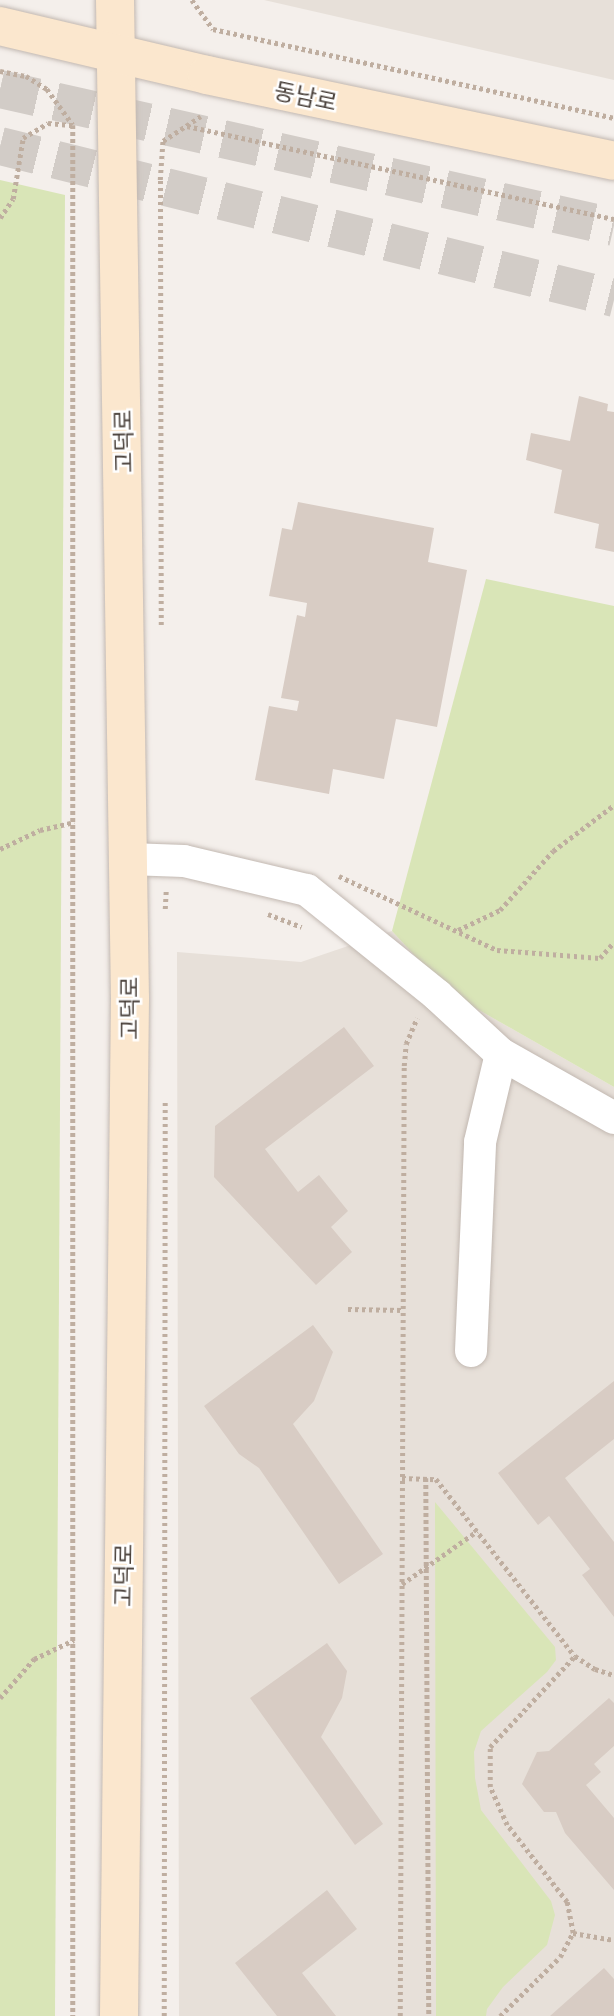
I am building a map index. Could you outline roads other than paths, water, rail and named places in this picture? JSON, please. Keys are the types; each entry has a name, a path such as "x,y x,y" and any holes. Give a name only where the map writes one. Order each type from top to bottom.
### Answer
{"main road":[{"name":"고덕로","path":"115,0 129,859 119,2016"},
{"name":"동남로","path":"0,26 116,54 614,161"}],"street":[{"path":"129,859 184,861 307,890 437,995 501,1054 614,1118"},
{"path":"471,1351 480,1142 501,1054"}],"tunnel":[{"path":"0,89 614,227"},
{"path":"0,146 614,298"}]}
